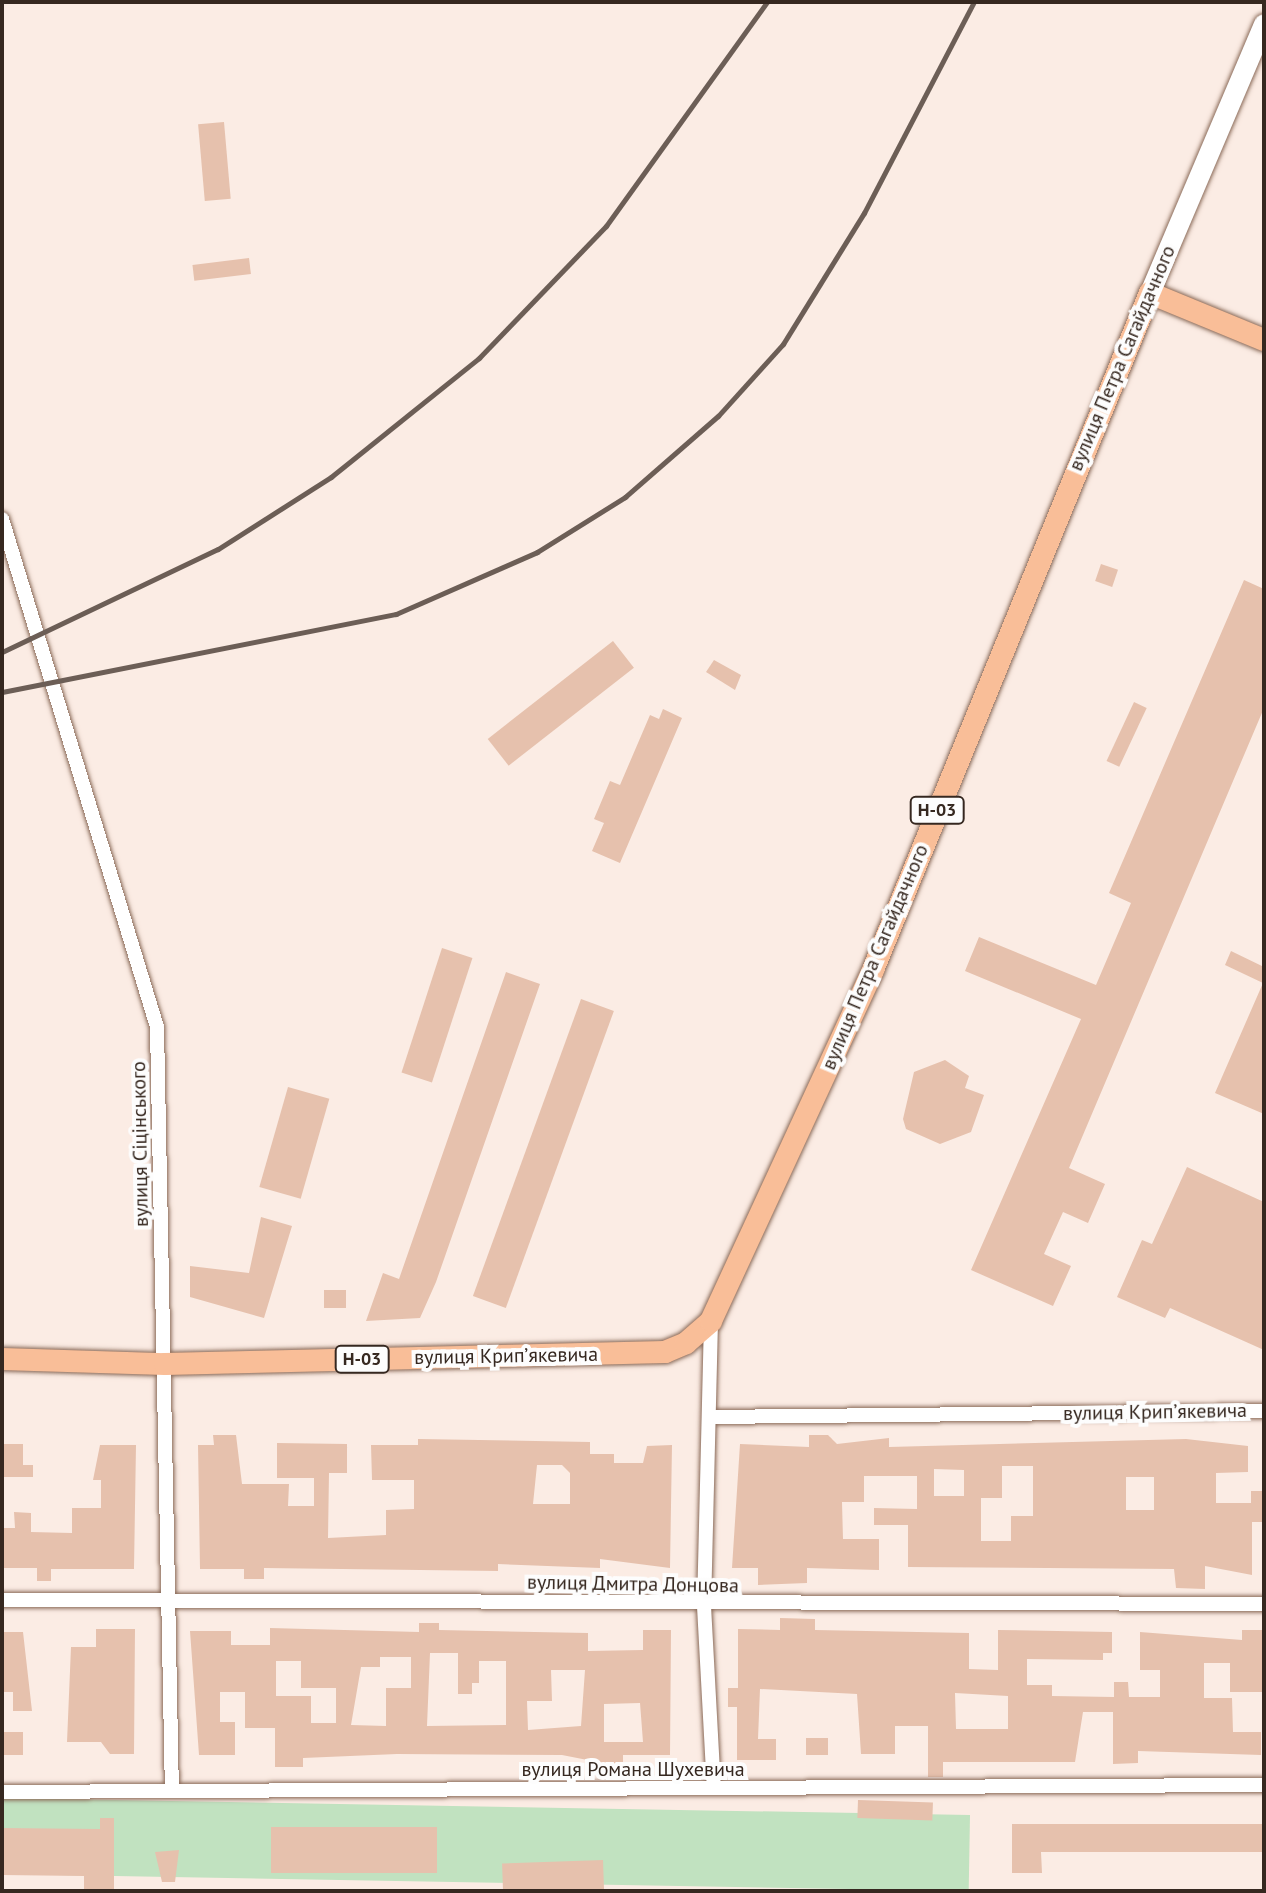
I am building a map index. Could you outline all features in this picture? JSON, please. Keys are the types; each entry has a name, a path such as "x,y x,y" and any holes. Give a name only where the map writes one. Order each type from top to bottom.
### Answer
{"main road":[{"name":"вулиця Петра Сагайдачного","path":"711,1321 873,970 1150,293 1264,24"},
{"path":"1150,293 1264,340"},
{"name":"вулиця Крипʼякевича","path":"2,1359 165,1364 665,1352 711,1321"}],"street":[{"name":"вулиця Сіцінського","path":"2,519 157,1027 165,1364 164,1598 172,1791"},
{"name":"вулиця Петра Сагайдачного","path":"711,1321 704,1606 714,1788"},
{"name":"вулиця Крипʼякевича","path":"710,1417 1264,1411"},
{"name":"вулиця Дмитра Донцова","path":"2,1600 164,1598 704,1606 1264,1604"},
{"name":"вулиця Романа Шухевича","path":"2,1792 1264,1785"}],"green space":[{"path":"2,1798 970,1815 969,1891 2,1874"}],"building":[{"path":"224,122 231,199 205,201 198,124"},
{"path":"249,258 251,274 194,281 192,265"},
{"path":"1101,564 1118,570 1112,587 1095,581"},
{"path":"1244,580 1264,589 1264,708 1069,1168 1105,1184 1088,1223 1063,1212 1044,1254 1071,1266 1053,1306 971,1270 1081,1019 965,971 979,937 1096,985 1131,903 1109,893"},
{"path":"613,641 634,668 509,766 488,739"},
{"path":"714,660 741,675 735,690 706,672"},
{"path":"1134,702 1147,708 1119,767 1107,761"},
{"path":"663,709 682,718 620,863 592,851 604,823 594,819 610,781 620,785 650,715 659,719"},
{"path":"442,948 472,958 432,1082 402,1073"},
{"path":"1231,951 1264,967 1264,1114 1215,1093 1263,983 1225,965"},
{"path":"506,972 540,984 436,1282 420,1318 366,1321 383,1273 399,1279"},
{"path":"581,999 614,1011 506,1308 473,1296"},
{"path":"945,1060 969,1076 965,1088 984,1095 971,1132 940,1144 906,1129 903,1119 914,1072"},
{"path":"288,1087 329,1099 301,1199 259,1187"},
{"path":"1187,1167 1264,1202 1264,1350 1170,1308 1165,1318 1117,1297 1142,1240 1152,1244"},
{"path":"261,1217 292,1226 264,1318 190,1297 190,1266 249,1273"},
{"path":"324,1290 346,1290 346,1308 324,1308"},
{"path":"213,1435 236,1435 242,1484 289,1484 288,1506 314,1506 314,1478 277,1478 277,1443 347,1444 347,1473 329,1473 328,1538 386,1535 386,1510 414,1509 414,1480 372,1480 371,1445 418,1445 418,1439 590,1442 590,1454 614,1454 614,1463 643,1463 647,1446 672,1445 670,1568 600,1559 600,1568 498,1564 498,1571 264,1568 264,1579 244,1579 244,1569 200,1569 198,1445 214,1445","holes":["537,1465 562,1465 570,1473 570,1504 533,1504"]},
{"path":"809,1435 828,1435 837,1444 889,1438 889,1447 1186,1439 1248,1446 1248,1472 1216,1473 1216,1503 1251,1503 1251,1491 1264,1491 1264,1522 1252,1522 1252,1575 1205,1566 1205,1589 1176,1588 1174,1569 908,1567 908,1525 874,1525 874,1508 917,1509 917,1476 864,1476 864,1502 842,1502 843,1539 879,1539 879,1570 807,1568 807,1583 758,1585 758,1568 732,1568 740,1444 809,1447","holes":["1002,1466 1033,1466 1033,1516 1011,1516 1011,1541 981,1541 981,1498 1002,1498","934,1469 964,1470 964,1496 934,1496","1126,1477 1154,1477 1154,1510 1126,1510"]},
{"path":"2,1444 23,1444 23,1465 33,1465 33,1477 2,1477"},
{"path":"100,1445 136,1445 134,1569 51,1569 51,1581 37,1581 37,1568 2,1568 3,1528 15,1528 14,1512 31,1513 31,1532 72,1533 72,1508 101,1508 101,1480 93,1480"},
{"path":"780,1618 815,1619 815,1630 969,1633 969,1669 998,1670 998,1630 1112,1632 1112,1653 1103,1653 1103,1660 1027,1659 1027,1685 1052,1685 1052,1696 1114,1697 1114,1682 1128,1682 1129,1697 1160,1697 1160,1670 1140,1670 1140,1632 1242,1640 1242,1630 1264,1630 1264,1692 1230,1692 1230,1663 1204,1663 1204,1698 1232,1698 1233,1732 1261,1732 1261,1755 1138,1751 1138,1763 1113,1764 1113,1712 1083,1712 1075,1762 943,1762 943,1777 928,1777 928,1726 895,1726 895,1754 861,1754 857,1694 760,1689 758,1739 776,1739 776,1760 737,1760 737,1707 728,1707 728,1688 738,1688 738,1629 780,1630","holes":["955,1693 1008,1696 1008,1729 956,1729"]},
{"path":"419,1623 439,1623 439,1630 588,1633 588,1651 643,1650 643,1630 671,1630 670,1755 623,1755 623,1767 562,1755 397,1754 303,1758 303,1767 275,1767 275,1728 245,1728 245,1692 220,1692 220,1722 235,1722 235,1755 199,1755 190,1631 231,1631 231,1645 270,1645 270,1628 419,1632","holes":["430,1653 458,1653 458,1694 472,1694 472,1683 479,1683 479,1661 506,1661 506,1725 427,1726","380,1657 411,1657 411,1688 386,1688 386,1726 351,1725 361,1667 380,1667","276,1661 301,1661 301,1688 336,1688 336,1723 311,1723 311,1696 276,1696","551,1670 585,1670 581,1726 528,1730 527,1701 552,1701","640,1703 643,1742 604,1742 604,1704"]},
{"path":"96,1629 135,1629 134,1754 110,1754 101,1742 67,1742 71,1647 96,1647"},
{"path":"2,1632 23,1632 32,1711 13,1711 13,1692 2,1692"},
{"path":"2,1732 23,1732 23,1755 2,1755"},
{"path":"806,1738 828,1738 828,1755 806,1755"},
{"path":"858,1800 933,1803 932,1821 857,1818"},
{"path":"100,1818 114,1818 114,1891 84,1891 84,1876 2,1875 2,1828 100,1829"},
{"path":"1012,1824 1264,1824 1264,1852 1041,1852 1042,1873 1012,1873"},
{"path":"271,1827 437,1827 437,1873 271,1873"},
{"path":"179,1850 175,1882 162,1882 155,1852"},
{"path":"603,1860 604,1891 503,1891 502,1864"}],"railway":[{"path":"2,652 218,549 331,477 479,358 606,226 767,2"},
{"path":"2,692 396,614 537,552 625,497 718,416 783,344 864,213 974,2"}]}
